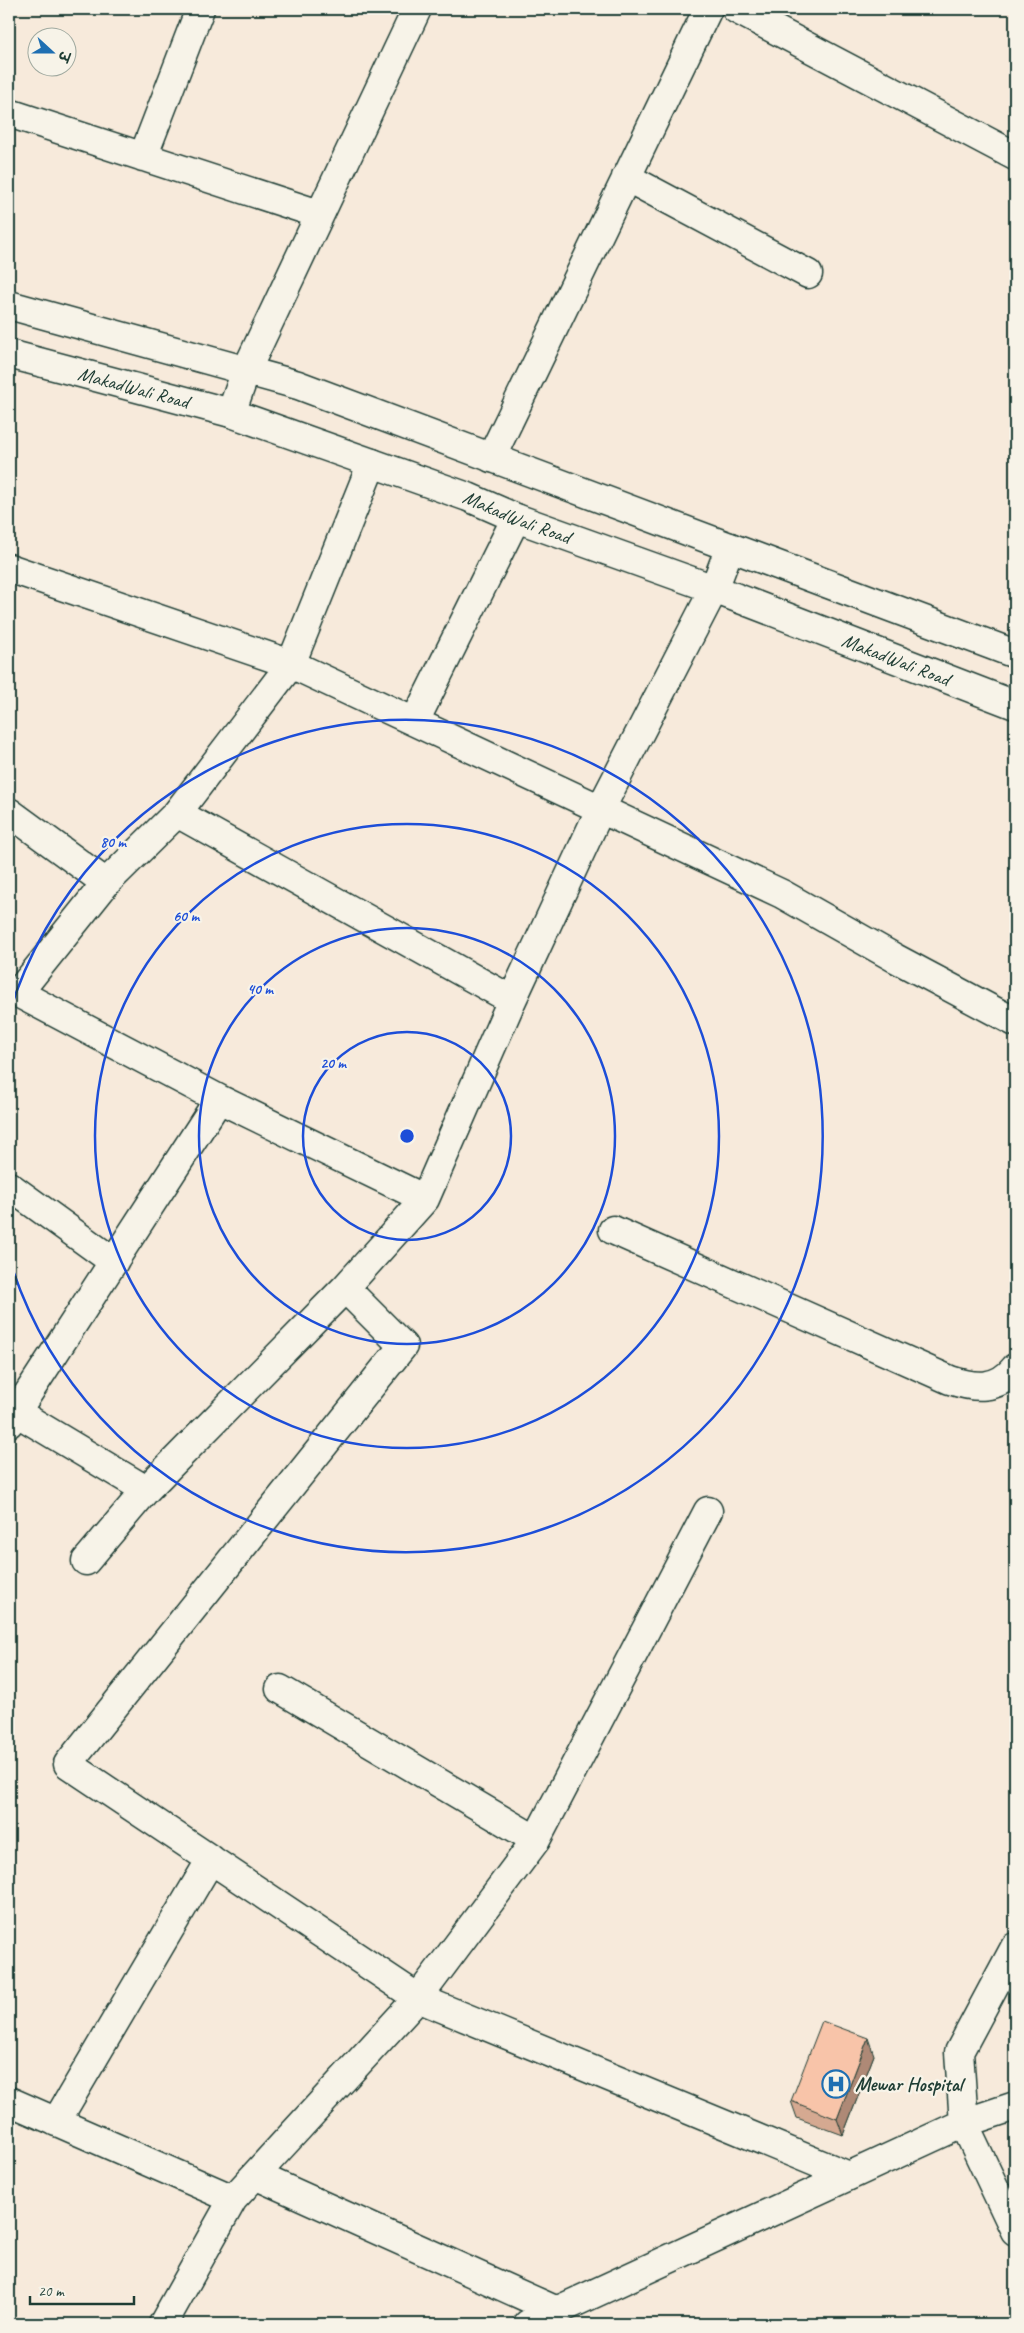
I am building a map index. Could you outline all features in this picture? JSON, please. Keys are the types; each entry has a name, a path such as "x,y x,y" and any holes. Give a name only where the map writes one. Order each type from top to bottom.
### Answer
{"street":[{"path":"143,157 200,9"},
{"path":"231,413 246,371 417,9"},
{"path":"491,458 708,9"},
{"path":"736,9 1015,156"},
{"path":"9,114 319,214"},
{"path":"626,177 808,274"},
{"path":"9,305 298,386 1015,654"},
{"name":"MakadWali Road","path":"9,354 231,413 468,497 516,518 714,589 1015,705"},
{"path":"372,463 291,664 177,813 106,884 18,993 219,1099 424,1199"},
{"path":"415,721 516,518"},
{"path":"86,1561 146,1490 345,1288 424,1199 512,1000 601,808 714,589 730,547"},
{"path":"9,568 291,664 782,894 895,958 1015,1022"},
{"path":"9,812 106,884"},
{"path":"177,813 512,1000"},
{"path":"146,1490 12,1418 219,1099"},
{"path":"9,1186 114,1262"},
{"path":"613,1230 950,1380 969,1386 994,1384 1009,1376 1015,1368"},
{"path":"345,1288 403,1346 68,1764 418,1998 849,2176"},
{"path":"163,2324 233,2199 418,1998 536,1840 708,1511"},
{"path":"280,1689 536,1840"},
{"path":"56,2122 211,1860"},
{"path":"1015,1947 959,2052 964,2124 1015,2231"},
{"path":"9,2101 233,2199"},
{"path":"528,2324 964,2124 1015,2106"},
{"path":"255,2175 557,2311"}],"building":[{"path":"822,2021 868,2038 837,2119 791,2101"}],"place":[{"name":"Mewar Hospital","path":"836,2084"}]}
